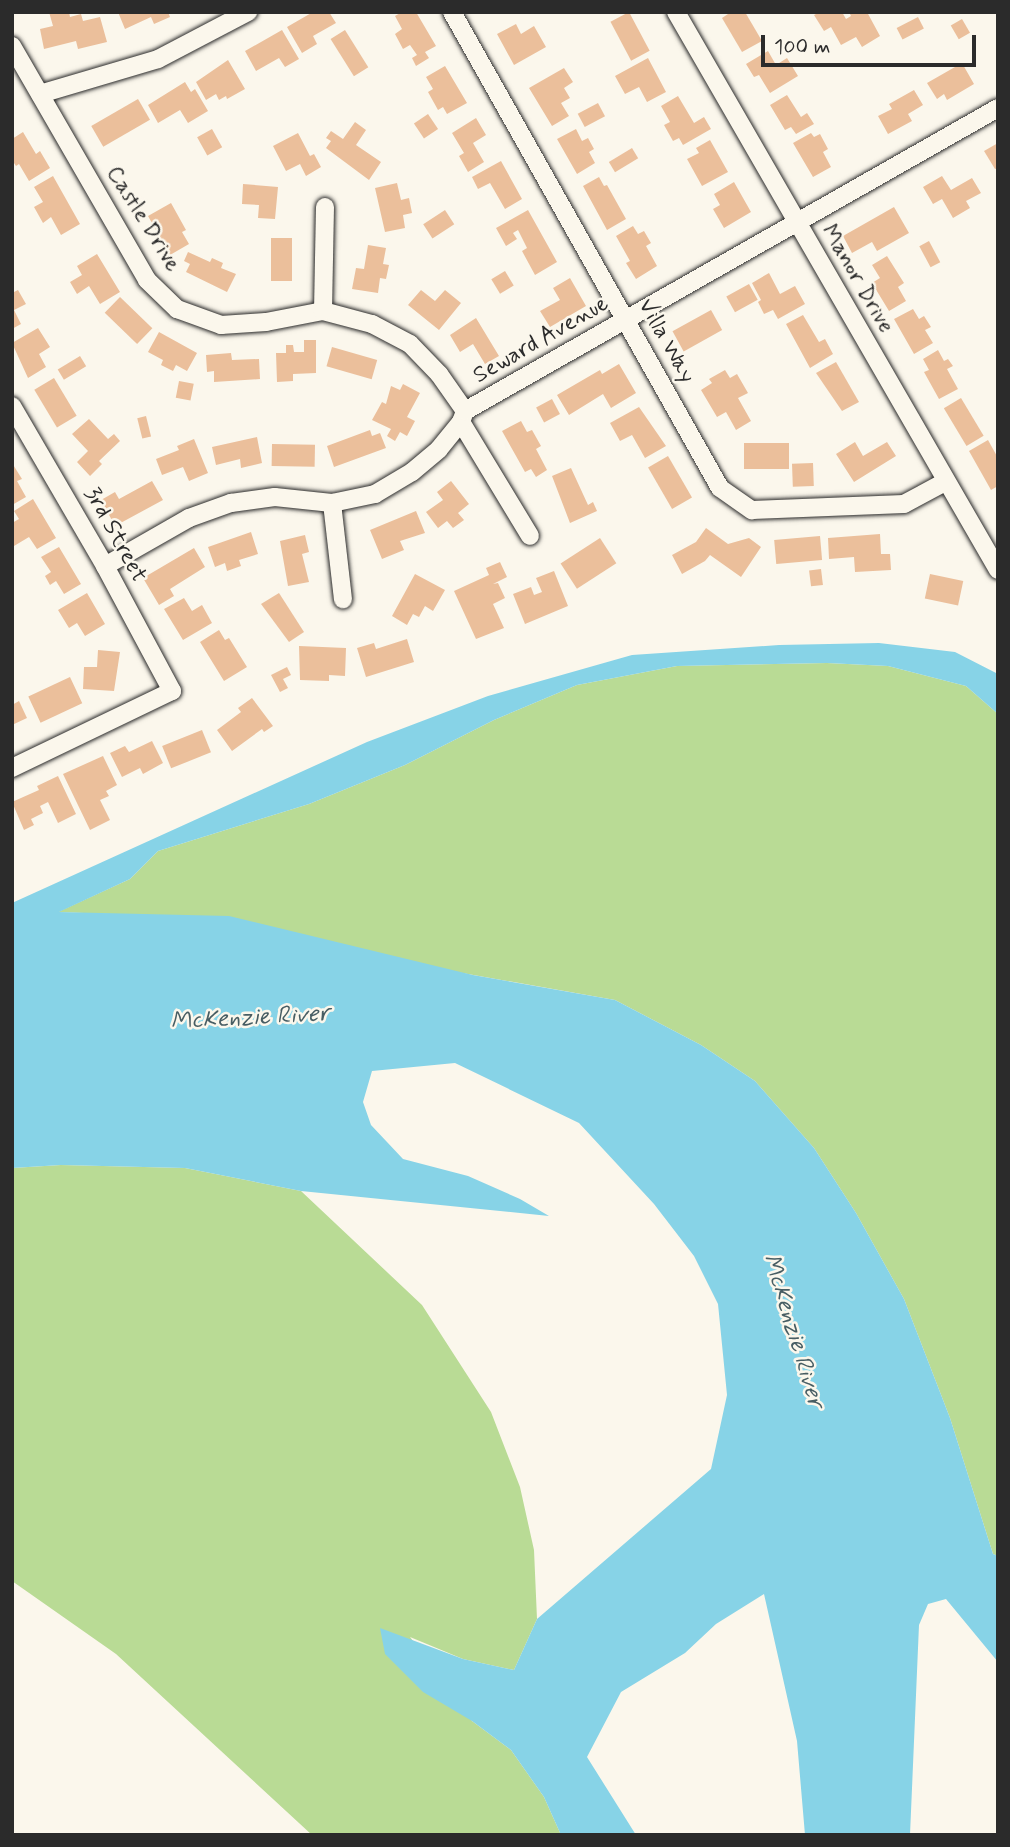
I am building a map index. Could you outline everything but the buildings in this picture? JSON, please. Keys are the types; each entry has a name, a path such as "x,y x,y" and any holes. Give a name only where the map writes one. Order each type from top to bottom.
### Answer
{"street":[{"path":"40,94 158,59 248,12"},
{"name":"Villa Way","path":"452,12 720,488 752,510 904,504 945,482"},
{"name":"Manor Drive","path":"676,12 998,570"},
{"name":"Castle Drive","path":"12,46 147,280 177,309 221,325 323,311 372,324 410,344 439,374 530,536"},
{"name":"Seward Avenue","path":"105,566 189,518 231,503 275,497 332,503 375,494 412,472 439,449 463,417 625,320 998,108"},
{"path":"323,311 325,207"},
{"name":"3rd Street","path":"12,406 105,566 172,691 12,768"},
{"path":"332,503 343,599"}],"green space":[{"path":"827,663 888,666 966,686 998,714 998,1556 993,1554 950,1418 904,1299 856,1213 814,1148 755,1081 701,1045 615,1000 135,915 58,912 130,879 158,851 309,804 405,765 494,720 577,685 677,666"},
{"path":"61,1165 185,1168 301,1191 422,1305 491,1412 520,1487 534,1550 537,1619 514,1670 463,1659 410,1637 472,1721 511,1750 544,1797 561,1835 312,1835 116,1654 12,1581 12,1168"}],"water":[{"name":"McKenzie River","path":"879,643 955,652 998,674 998,714 966,686 888,666 827,663 677,666 577,685 494,720 405,765 309,804 158,851 130,879 59,912 229,916 473,975 615,1000 701,1045 755,1081 814,1148 856,1213 904,1299 950,1418 993,1554 998,1556 998,1662 946,1599 928,1604 919,1625 910,1835 805,1835 797,1741 764,1594 716,1624 685,1653 621,1692 587,1757 636,1835 561,1835 544,1797 511,1750 472,1721 423,1692 385,1654 380,1628 463,1659 514,1670 537,1619 711,1469 727,1395 718,1304 694,1256 654,1204 579,1123 455,1063 372,1071 363,1102 371,1125 403,1159 468,1176 520,1199 549,1216 301,1191 185,1168 61,1165 12,1168 12,903 367,742 488,696 632,655 779,645"}]}
